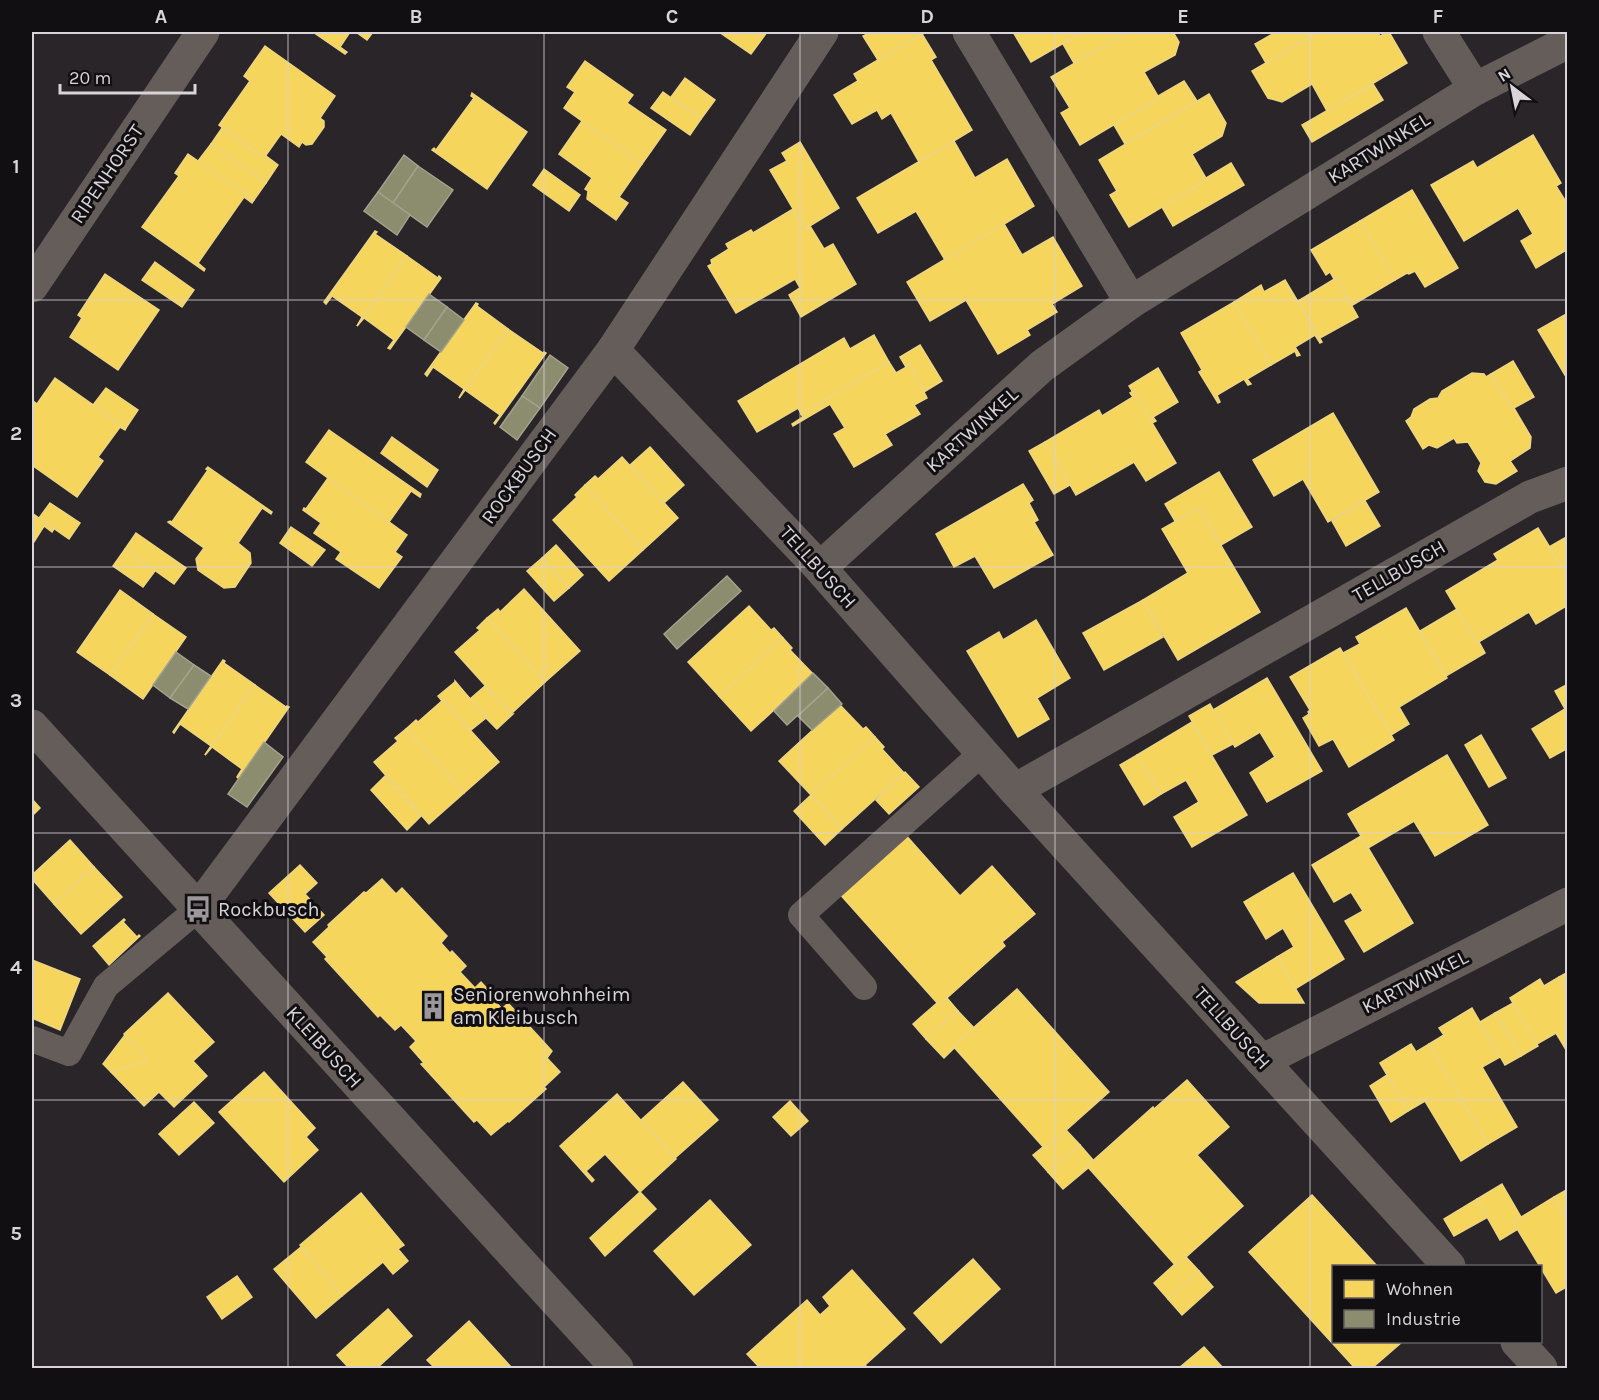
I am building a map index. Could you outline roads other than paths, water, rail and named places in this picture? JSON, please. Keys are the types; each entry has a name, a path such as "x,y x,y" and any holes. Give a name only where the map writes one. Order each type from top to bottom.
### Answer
{"street":[{"name":"RIPENHORST","path":"32,286 203,32"},
{"name":"ROCKBUSCH","path":"198,909 613,350 822,32"},
{"path":"969,32 1131,302"},
{"path":"1439,32 1475,89"},
{"name":"KARTWINKEL","path":"820,568 1042,366 1131,302 1475,89 1568,42"},
{"name":"TELLBUSCH","path":"613,350 820,568 1015,790 1448,1265"},
{"name":"TELLBUSCH","path":"1015,790 1530,497 1568,483"},
{"name":"KLEIBUSCH","path":"32,726 617,1368"},
{"name":"KARTWINKEL","path":"1262,1061 1568,904"},
{"path":"1519,1343 1541,1368"},
{"path":"1549,1368 1568,1362"}],"lane":[{"path":"864,987 801,915 982,753"},
{"path":"32,1039 69,1053 106,987 198,909"}],"place":[{"name":"Rockbusch","path":"198,909"},
{"name":"Seniorenwohnheim am Kleibusch","path":"433,1006"}]}
